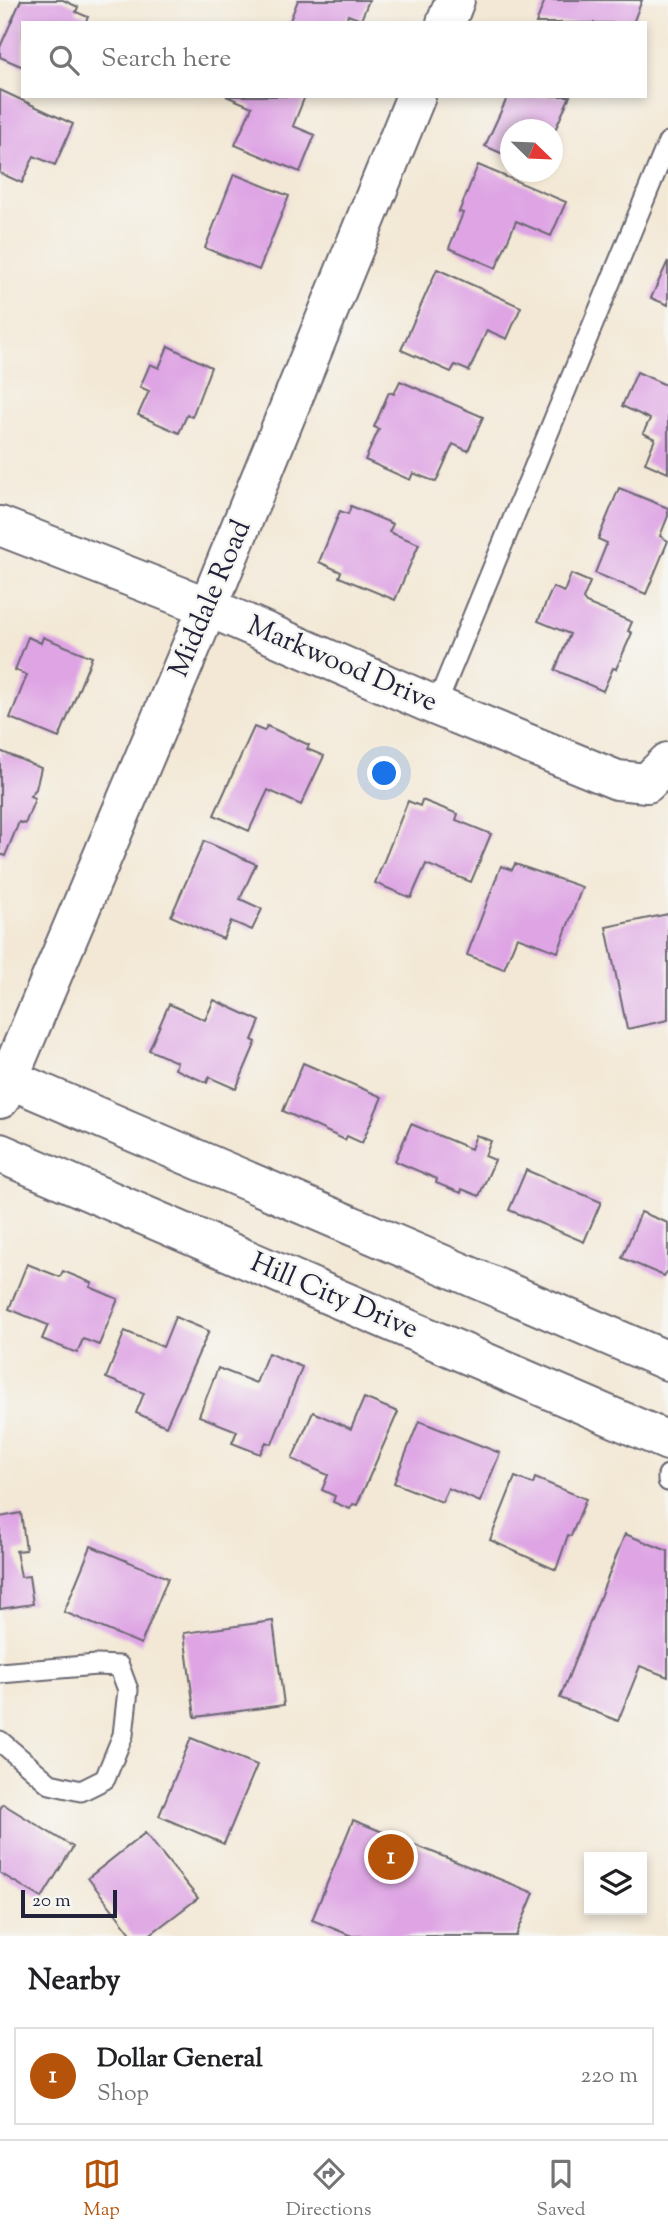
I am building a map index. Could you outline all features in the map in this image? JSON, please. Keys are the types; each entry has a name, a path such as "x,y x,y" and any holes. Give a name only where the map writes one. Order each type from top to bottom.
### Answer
{"street":[{"path":"447,21 455,0"},
{"name":"Middale Road","path":"3,1084 208,607 415,98"},
{"name":"Markwood Drive","path":"0,526 208,607 436,706 617,780 657,773"},
{"path":"3,1084 668,1361"},
{"name":"Hill City Drive","path":"0,1153 668,1441"}],"lane":[{"path":"436,706 668,142"},
{"path":"668,1475 668,1481"},
{"path":"0,1672 96,1665 119,1666 128,1690 123,1735 104,1779 81,1791 50,1784 0,1741"}],"building":[{"path":"21,0 63,0 78,7 76,12 88,17 86,21 21,21 21,66 0,57 0,47"},
{"path":"298,0 369,0 361,20 348,15 346,21 290,21"},
{"path":"545,0 642,0 634,21 537,21"},
{"path":"0,90 73,124 55,165 34,156 22,183 0,173"},
{"path":"231,98 304,98 293,126 315,135 300,172 235,145 252,107"},
{"path":"507,98 569,98 560,119 500,119 500,153 485,146"},
{"path":"478,165 500,174 500,182 518,182 566,202 551,236 516,221 496,268 449,248 463,213 459,212"},
{"path":"234,174 289,196 259,270 205,248"},
{"path":"668,261 668,305 651,298"},
{"path":"437,269 521,307 507,339 487,330 469,371 455,365 451,372 401,350"},
{"path":"168,346 211,367 192,417 187,415 179,433 138,415 149,391 140,387 150,364 159,368"},
{"path":"637,372 668,386 668,473 645,463 655,439 643,433 650,419 622,406"},
{"path":"400,381 483,417 468,451 453,444 436,482 413,473 410,480 365,460 379,429 374,427 389,392 394,394"},
{"path":"619,488 668,508 668,516 660,536 668,541 646,594 595,573 607,543 598,539"},
{"path":"351,506 393,524 389,532 419,544 395,600 339,577 341,572 319,562 340,511 348,514"},
{"path":"571,574 590,582 583,599 586,603 632,622 628,631 632,633 603,691 555,670 570,634 538,621 553,587 564,592"},
{"path":"28,637 41,643 43,637 92,657 59,738 10,718 27,675 15,670"},
{"path":"267,726 309,745 307,749 324,756 301,805 268,790 249,831 214,815 254,727 264,731"},
{"path":"0,751 41,768 36,789 30,796 35,798 25,824 19,822 5,856 0,854"},
{"path":"422,800 458,814 456,820 491,834 471,882 426,864 411,898 375,883 408,801 420,806"},
{"path":"204,841 256,864 240,899 262,909 252,930 231,921 223,939 171,916"},
{"path":"515,864 582,887 558,952 517,937 504,969 467,955 501,866 512,870"},
{"path":"668,914 668,1020 627,1029 606,927"},
{"path":"214,1000 260,1021 252,1040 256,1042 236,1089 209,1077 207,1083 175,1069 177,1062 149,1050 169,1004 205,1020"},
{"path":"303,1063 382,1097 362,1143 347,1136 345,1140 283,1111"},
{"path":"411,1124 471,1149 476,1135 491,1141 485,1156 495,1160 479,1196 462,1189 461,1193 436,1183 437,1179 395,1161"},
{"path":"526,1170 601,1202 584,1242 509,1210"},
{"path":"641,1212 668,1223 668,1270 664,1276 622,1258"},
{"path":"27,1264 60,1277 63,1271 92,1283 90,1287 118,1299 99,1345 83,1339 77,1353 42,1339 48,1325 9,1309"},
{"path":"175,1317 209,1331 166,1426 136,1413 144,1393 106,1378 125,1331 163,1347"},
{"path":"268,1353 302,1367 272,1444 266,1442 260,1454 232,1443 237,1431 199,1416 218,1368 256,1383"},
{"path":"364,1398 398,1412 357,1505 353,1504 350,1509 333,1502 335,1496 322,1490 328,1475 292,1459 313,1412 351,1429"},
{"path":"419,1421 500,1453 480,1502 448,1488 442,1502 394,1483"},
{"path":"515,1477 533,1484 535,1478 586,1499 571,1536 568,1535 556,1570 490,1540"},
{"path":"21,1513 26,1550 16,1551 21,1577 29,1576 33,1604 0,1609 0,1517"},
{"path":"625,1534 668,1551 668,1677 640,1666 618,1721 560,1698"},
{"path":"91,1546 168,1578 141,1644 64,1612"},
{"path":"273,1621 284,1705 195,1717 184,1633"},
{"path":"191,1738 257,1765 224,1844 159,1816"},
{"path":"3,1804 73,1847 42,1898 0,1873 0,1809"},
{"path":"353,1820 534,1893 516,1936 352,1936 312,1920"},
{"path":"145,1833 198,1898 148,1936 133,1936 88,1878"}],"place":[{"name":"Dollar General","path":"391,1857"}]}
